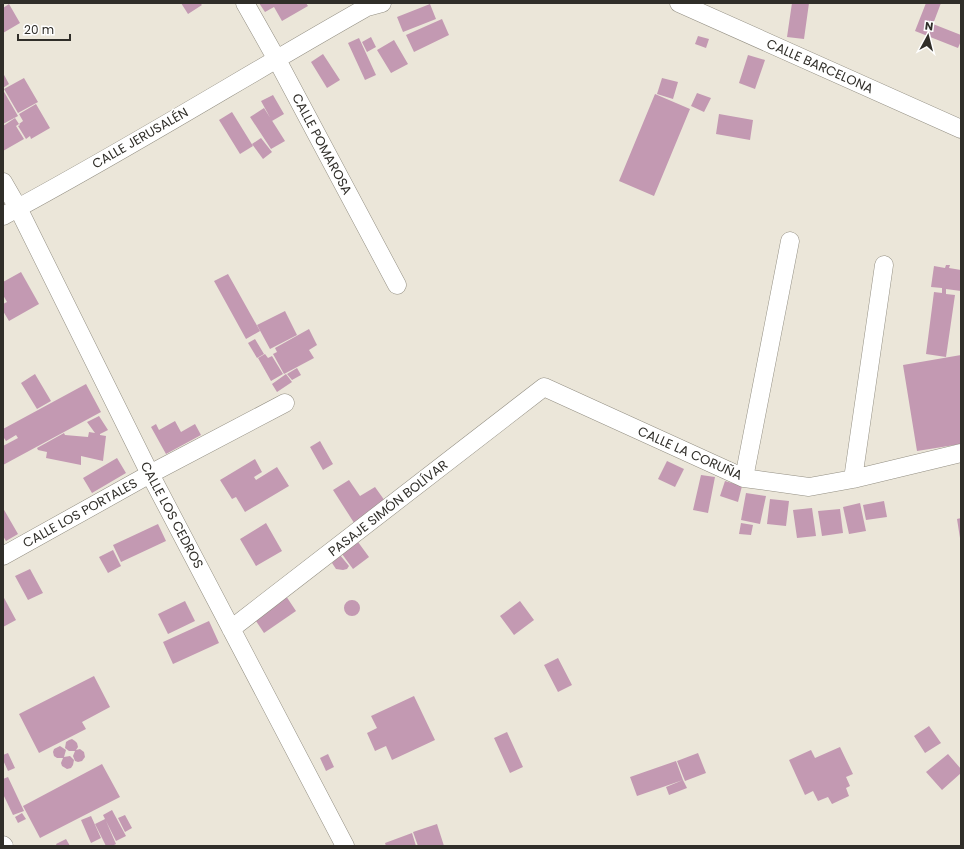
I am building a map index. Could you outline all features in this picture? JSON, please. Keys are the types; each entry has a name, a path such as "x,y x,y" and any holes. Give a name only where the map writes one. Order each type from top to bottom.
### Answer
{"street":[{"name":"CALLE POMAROSA","path":"245,3 397,285"},
{"path":"276,58 367,7 382,3"},
{"name":"CALLE BARCELONA","path":"679,3 961,129"},
{"name":"CALLE JERUSALÉN","path":"11,212 147,135 276,58"},
{"name":"CALLE LOS CEDROS","path":"3,182 11,212 345,846"},
{"path":"744,478 790,241"},
{"path":"853,479 884,265"},
{"name":"CALLE LA CORUÑA","path":"544,387 744,478 809,487 853,479 961,453"},
{"name":"PASAJE SIMÓN BOLÍVAR","path":"231,629 544,387"},
{"name":"CALLE LOS PORTALES","path":"3,556 150,474 285,403"}],"building":[{"path":"181,3 200,3 202,5 188,14"},
{"path":"259,3 306,3 308,6 282,21 274,7 265,12"},
{"path":"792,3 809,3 804,39 787,37"},
{"path":"926,3 941,3 933,24 961,35 961,41 958,48 915,31"},
{"path":"9,4 20,23 3,33 3,8"},
{"path":"430,4 436,19 403,32 397,17"},
{"path":"442,19 449,35 414,52 406,35"},
{"path":"698,36 709,39 706,48 695,44"},
{"path":"371,37 376,47 367,52 362,42"},
{"path":"359,38 376,75 365,80 348,43"},
{"path":"394,40 408,64 391,73 377,50"},
{"path":"323,54 340,80 327,88 311,62"},
{"path":"748,55 765,60 755,89 739,83"},
{"path":"3,73 9,84 3,88"},
{"path":"24,78 38,102 18,113 4,89"},
{"path":"662,78 678,82 673,99 657,94"},
{"path":"3,90 18,116 3,124"},
{"path":"697,93 711,98 704,112 691,106"},
{"path":"655,94 690,109 654,196 619,181"},
{"path":"273,95 284,114 272,121 261,101"},
{"path":"36,104 50,128 31,139 30,136 26,139 18,126 23,121 19,114"},
{"path":"264,108 285,141 271,149 250,117"},
{"path":"232,112 253,146 240,154 219,120"},
{"path":"719,114 753,120 750,140 716,134"},
{"path":"15,118 19,124 16,126 24,139 3,151 3,126"},
{"path":"261,138 272,152 263,159 252,144"},
{"path":"946,265 950,265 949,268 961,270 961,291 946,289 946,294 955,295 946,357 926,354 934,292 942,293 942,288 931,287 934,266 945,268"},
{"path":"21,272 39,304 9,321 3,311 3,304 7,302 3,295 3,282"},
{"path":"228,274 260,331 246,339 214,281"},
{"path":"285,311 297,335 270,349 257,325"},
{"path":"309,329 317,345 309,350 314,358 284,374 273,354 277,352 275,348"},
{"path":"255,339 264,354 257,358 248,343"},
{"path":"265,354 268,358 272,356 283,374 271,381 258,358"},
{"path":"961,355 961,444 917,451 903,365"},
{"path":"297,368 301,375 292,380 287,374"},
{"path":"35,374 51,401 37,409 21,383"},
{"path":"286,374 292,382 277,392 272,384"},
{"path":"86,384 101,412 3,465 3,446 18,438 16,435 6,441 4,438 3,439 3,429"},
{"path":"99,416 108,430 100,434 106,436 103,461 81,456 81,465 46,458 47,452 38,450 37,448 64,433 65,435 88,437 89,432 95,433 87,422"},
{"path":"175,421 181,432 195,424 201,435 166,454 151,427 156,424 159,430"},
{"path":"320,441 333,464 323,470 310,447"},
{"path":"117,458 126,473 92,493 83,478"},
{"path":"255,459 262,472 254,477 256,480 277,467 289,486 245,512 236,497 232,499 220,480"},
{"path":"667,461 684,469 675,487 658,479"},
{"path":"701,475 715,477 708,513 693,510"},
{"path":"349,480 360,496 375,487 390,508 358,529 333,490"},
{"path":"725,481 742,486 738,502 720,496"},
{"path":"746,493 766,496 760,524 741,520"},
{"path":"770,499 789,501 786,526 767,524"},
{"path":"884,501 887,517 866,520 863,505"},
{"path":"860,503 866,531 849,534 843,507"},
{"path":"3,508 18,534 6,541 3,536"},
{"path":"812,508 816,536 797,538 793,510"},
{"path":"840,509 843,533 822,536 818,511"},
{"path":"961,518 961,538 960,538 957,519"},
{"path":"266,523 282,551 256,566 240,539"},
{"path":"741,523 753,525 751,535 739,534"},
{"path":"158,524 166,541 121,562 113,545"},
{"path":"358,542 369,557 353,569 342,554"},
{"path":"113,550 121,566 108,573 99,557"},
{"path":"340,555 349,566 347,569 336,569 332,563"},
{"path":"30,569 43,593 28,600 15,576"},
{"path":"284,593 296,611 264,633 252,615"},
{"path":"3,596 16,620 3,627"},
{"path":"352,600 358,602 360,608 358,614 352,616 346,614 344,608 346,602"},
{"path":"185,601 195,621 168,634 158,614"},
{"path":"520,601 534,620 514,635 500,616"},
{"path":"209,621 219,643 173,664 163,642"},
{"path":"558,658 572,685 558,692 544,665"},
{"path":"94,676 110,707 82,722 86,729 39,753 19,714"},
{"path":"414,696 435,740 392,760 386,746 375,751 367,733 377,728 371,716"},
{"path":"929,726 941,743 925,753 914,736"},
{"path":"507,732 523,767 510,773 494,738"},
{"path":"72,739 77,743 78,747 76,750 80,749 84,752 85,757 82,761 75,761 73,756 75,751 69,751 65,748 66,742"},
{"path":"60,746 66,750 64,757 70,756 74,760 71,768 67,769 62,766 61,763 63,758 57,758 54,756 54,749"},
{"path":"840,747 853,774 846,777 850,786 846,788 849,796 832,804 828,797 818,801 813,791 805,795 789,760 811,750 815,758"},
{"path":"8,753 15,768 8,771 3,760 3,755"},
{"path":"698,753 706,773 685,781 677,761"},
{"path":"328,754 334,767 326,771 320,758"},
{"path":"948,754 961,769 961,773 942,790 926,772"},
{"path":"676,761 683,780 637,796 630,777"},
{"path":"102,764 120,797 40,838 23,806"},
{"path":"8,777 24,811 13,815 3,794 3,779"},
{"path":"683,780 687,788 669,795 666,787"},
{"path":"112,810 126,836 116,841 106,821 116,844 106,846 95,824 105,819 103,815"},
{"path":"22,813 26,819 18,823 15,817"},
{"path":"125,815 132,828 125,832 118,818"},
{"path":"91,816 101,838 91,843 81,820"},
{"path":"437,824 444,846 418,846 413,832"},
{"path":"412,833 416,846 386,846 385,843"},
{"path":"66,839 70,846 57,846 56,844"}]}
